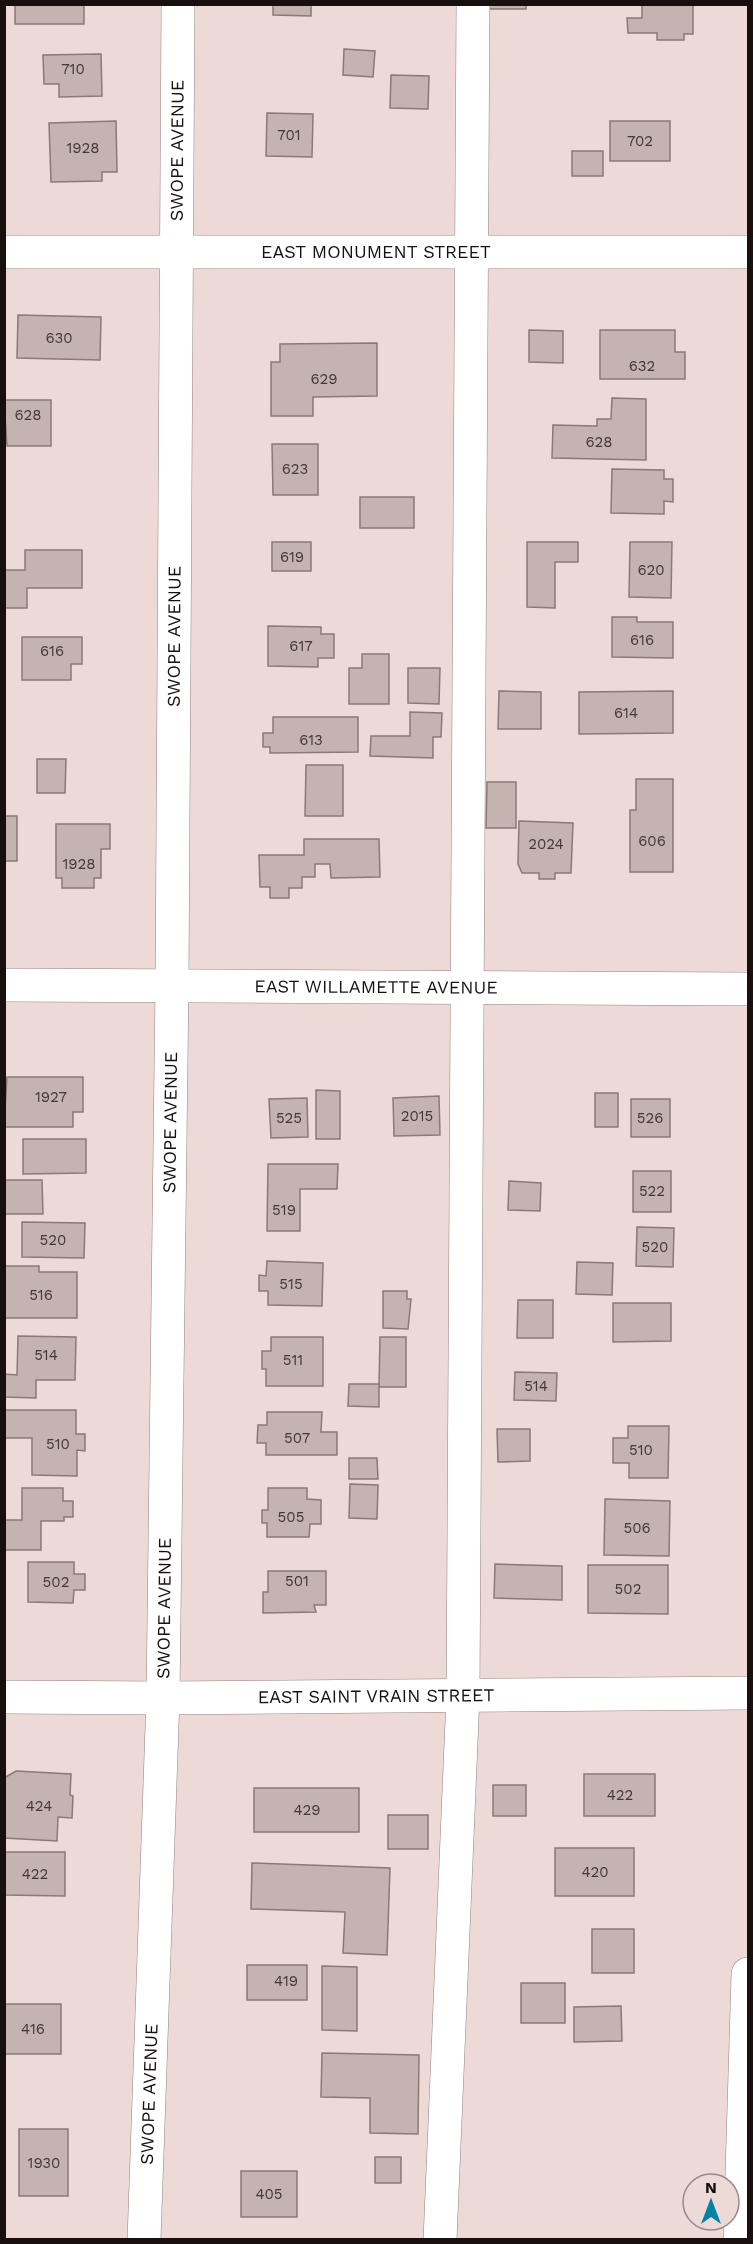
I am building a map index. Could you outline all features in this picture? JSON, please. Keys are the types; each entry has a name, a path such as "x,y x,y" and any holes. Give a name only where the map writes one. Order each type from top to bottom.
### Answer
{"street":[{"name":"SWOPE AVENUE","path":"144,2240 163,1698 172,985 178,4"},
{"path":"440,2240 463,1696 473,4"},
{"name":"EAST MONUMENT STREET","path":"4,252 748,252"},
{"name":"EAST WILLAMETTE AVENUE","path":"4,985 748,988"},
{"name":"EAST SAINT VRAIN STREET","path":"4,1697 163,1698 748,1693"},
{"path":"740,2240 748,1974"}],"building":[{"path":"15,4 84,4 84,24 15,24"},
{"path":"273,4 311,4 311,16 273,15"},
{"path":"488,4 526,4 526,9 488,9"},
{"path":"642,4 693,4 693,34 684,34 684,40 657,40 657,33 628,33 627,18 642,18"},
{"path":"344,49 375,51 373,77 343,75"},
{"path":"101,54 102,96 59,97 59,84 44,84 43,55"},
{"path":"391,75 429,76 428,109 390,108"},
{"path":"267,113 313,114 312,157 266,156"},
{"path":"116,121 117,172 102,172 102,181 51,182 49,123"},
{"path":"610,121 670,121 670,161 610,161"},
{"path":"572,151 603,151 603,176 572,176"},
{"path":"18,315 101,317 100,360 17,358"},
{"path":"529,330 563,331 563,363 529,362"},
{"path":"600,330 675,330 675,352 685,352 685,379 600,379"},
{"path":"377,343 377,396 313,397 313,416 271,416 271,362 280,362 280,344"},
{"path":"612,398 646,399 646,460 552,458 553,425 597,426 597,419 611,419"},
{"path":"4,400 51,400 51,446 7,446"},
{"path":"272,444 318,444 318,495 273,495"},
{"path":"612,469 664,470 664,479 673,479 673,502 664,501 664,514 611,513"},
{"path":"360,497 414,497 414,528 360,528"},
{"path":"272,542 311,542 311,571 272,571"},
{"path":"527,542 578,542 578,562 555,562 555,608 527,607"},
{"path":"630,542 672,542 671,598 629,597"},
{"path":"25,550 82,550 82,588 27,588 27,608 4,608 4,570 25,570"},
{"path":"612,617 637,617 637,622 673,622 673,658 612,657"},
{"path":"268,626 321,627 321,634 334,634 334,658 318,658 318,667 268,666"},
{"path":"22,637 82,637 82,664 71,664 71,680 22,680"},
{"path":"362,654 389,654 389,704 349,704 349,668 362,668"},
{"path":"408,668 440,668 439,704 408,703"},
{"path":"499,691 541,692 541,729 498,729"},
{"path":"673,691 673,733 579,734 579,692"},
{"path":"410,712 442,713 441,737 433,737 433,758 370,756 371,736 410,736"},
{"path":"273,717 358,717 358,752 270,753 270,747 263,747 263,733 273,733"},
{"path":"37,759 66,759 65,793 37,793"},
{"path":"306,765 343,765 343,816 305,816"},
{"path":"636,779 673,779 673,872 630,872 630,810 636,810"},
{"path":"487,782 516,782 516,828 486,828"},
{"path":"4,816 17,816 17,861 4,861"},
{"path":"519,821 573,823 571,873 555,873 555,879 539,879 539,873 522,873 518,864"},
{"path":"56,824 110,824 110,849 101,849 101,878 94,878 94,888 62,888 62,878 56,878"},
{"path":"304,839 379,839 380,877 331,878 330,864 315,864 315,877 302,877 302,888 289,888 289,898 270,898 270,887 260,887 259,855 304,855"},
{"path":"7,1077 83,1077 83,1112 73,1112 73,1127 4,1127"},
{"path":"316,1090 340,1091 340,1139 316,1139"},
{"path":"595,1093 618,1093 618,1127 595,1127"},
{"path":"439,1096 440,1135 394,1136 393,1098"},
{"path":"307,1098 308,1137 271,1138 269,1099"},
{"path":"631,1099 670,1099 670,1137 631,1137"},
{"path":"23,1139 86,1139 86,1173 23,1174"},
{"path":"268,1164 338,1164 337,1189 300,1189 300,1231 267,1231"},
{"path":"633,1171 671,1171 671,1212 633,1212"},
{"path":"4,1180 42,1180 43,1214 4,1214"},
{"path":"509,1181 541,1183 540,1211 508,1210"},
{"path":"22,1222 85,1223 84,1258 22,1257"},
{"path":"637,1227 674,1228 673,1267 636,1266"},
{"path":"267,1261 323,1263 322,1306 268,1305 268,1291 259,1291 259,1275 266,1276"},
{"path":"577,1262 613,1263 612,1295 576,1294"},
{"path":"4,1266 39,1266 39,1272 77,1272 77,1318 4,1318"},
{"path":"383,1291 407,1291 407,1299 411,1299 408,1329 383,1328"},
{"path":"518,1300 553,1300 553,1338 517,1338"},
{"path":"613,1303 671,1303 671,1341 613,1342"},
{"path":"18,1336 76,1337 75,1380 36,1380 36,1398 4,1397 4,1374 17,1375"},
{"path":"271,1337 323,1337 323,1386 266,1386 266,1369 262,1369 262,1351 271,1351"},
{"path":"380,1337 406,1337 406,1387 379,1387"},
{"path":"515,1372 557,1373 556,1401 514,1400"},
{"path":"349,1384 379,1384 379,1407 348,1406"},
{"path":"4,1410 76,1410 76,1434 85,1434 85,1451 77,1450 77,1476 32,1475 32,1438 4,1438"},
{"path":"267,1412 322,1412 321,1432 337,1432 337,1455 266,1455 266,1443 257,1443 258,1425 267,1425"},
{"path":"628,1426 669,1426 668,1478 629,1478 629,1463 613,1463 613,1438 628,1438"},
{"path":"497,1429 530,1429 530,1461 498,1462"},
{"path":"349,1458 377,1458 378,1479 349,1479"},
{"path":"350,1484 378,1485 377,1519 349,1518"},
{"path":"22,1488 63,1488 63,1501 73,1501 73,1517 64,1517 64,1521 41,1521 41,1550 4,1550 4,1520 22,1520"},
{"path":"268,1488 307,1488 307,1499 321,1500 321,1524 310,1524 309,1537 267,1537 267,1523 262,1523 262,1510 268,1510"},
{"path":"605,1499 670,1501 669,1556 604,1555"},
{"path":"28,1562 74,1562 74,1574 85,1574 85,1590 74,1590 73,1603 28,1602"},
{"path":"495,1564 562,1566 562,1600 494,1598"},
{"path":"588,1565 668,1565 668,1614 588,1613"},
{"path":"268,1571 326,1571 326,1605 314,1605 316,1612 263,1613 263,1592 268,1592"},
{"path":"16,1771 71,1774 72,1818 58,1817 57,1841 4,1838 4,1778"},
{"path":"584,1774 655,1774 655,1816 584,1816"},
{"path":"493,1785 526,1785 526,1816 493,1816"},
{"path":"254,1788 359,1788 359,1832 254,1832"},
{"path":"388,1815 428,1815 428,1849 388,1849"},
{"path":"555,1848 634,1848 634,1896 555,1896"},
{"path":"4,1852 65,1852 65,1896 4,1895"},
{"path":"252,1863 390,1868 387,1955 343,1953 345,1912 251,1909"},
{"path":"592,1929 634,1929 634,1973 592,1973"},
{"path":"247,1965 307,1965 307,2000 247,2000"},
{"path":"322,1966 357,1967 357,2031 322,2030"},
{"path":"521,1983 565,1983 565,2023 521,2023"},
{"path":"4,2004 61,2004 61,2054 4,2054"},
{"path":"621,2006 622,2041 574,2042 574,2007"},
{"path":"322,2053 419,2055 418,2134 370,2133 370,2098 321,2097"},
{"path":"19,2129 68,2129 68,2196 19,2196"},
{"path":"375,2157 401,2157 401,2183 375,2183"},
{"path":"241,2171 297,2171 297,2217 241,2217"}]}
